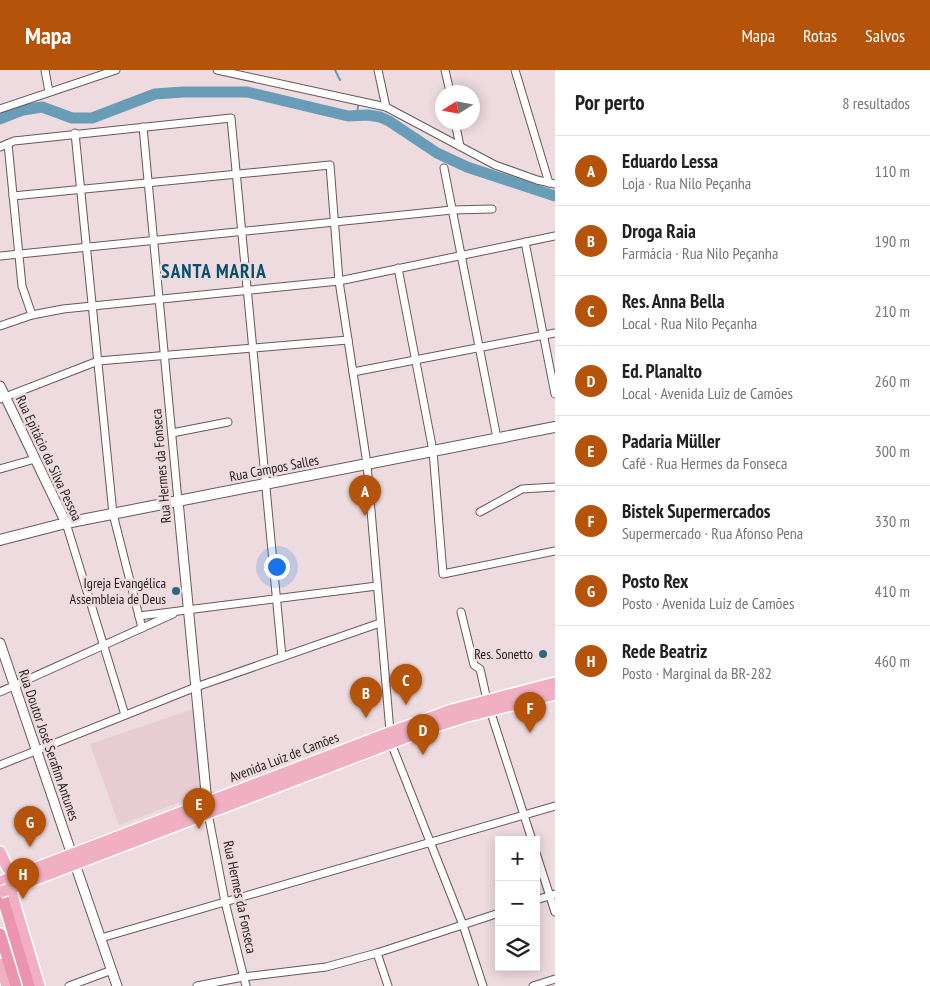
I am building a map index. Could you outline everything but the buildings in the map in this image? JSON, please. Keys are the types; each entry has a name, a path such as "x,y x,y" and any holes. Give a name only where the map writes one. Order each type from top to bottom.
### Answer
{"highway":[{"path":"3,887 29,986"},
{"path":"0,934 16,986"}],"main road":[{"name":"Rua Campos Salles","path":"0,540 66,523 555,427"},
{"name":"Avenida Luiz de Camões","path":"489,705 555,683"},
{"name":"Avenida Luiz de Camões","path":"3,887 390,738 452,710 555,694"},
{"path":"0,852 6,867 15,876"},
{"name":"Avenida Luiz de Camões","path":"3,887 15,876 74,859"},
{"path":"3,887 39,986"},
{"path":"0,964 7,986"}],"street":[{"path":"45,70 49,92"},
{"path":"0,109 113,70"},
{"path":"217,70 386,107 495,165 552,183"},
{"path":"378,70 386,107"},
{"path":"445,70 448,85"},
{"path":"515,70 552,183"},
{"path":"0,147 14,141 76,133 232,118 282,657"},
{"name":"Rua Hermes da Fonseca","path":"143,126 178,501 185,610 196,687 207,808 225,902 246,986"},
{"path":"457,130 460,146"},
{"path":"76,133 112,514 142,628"},
{"path":"8,144 22,286 32,316"},
{"path":"13,196 330,164 339,280 367,464 390,738 463,925 483,986"},
{"path":"444,168 497,438"},
{"path":"0,256 452,210 492,209"},
{"path":"0,326 55,310 339,280 555,236"},
{"path":"525,242 555,394"},
{"path":"398,268 434,451 443,574 555,551"},
{"path":"353,372 555,333"},
{"path":"3,398 98,361 348,340"},
{"name":"Rua Epitácio da Silva Pessoa","path":"0,386 3,398 35,458 66,523 125,715"},
{"path":"172,433 228,422"},
{"path":"0,469 35,458"},
{"path":"480,512 522,490 555,487"},
{"path":"139,616 377,586"},
{"path":"0,692 185,610"},
{"path":"460,612 474,665 480,669 489,705 531,836"},
{"path":"0,765 196,687 380,623"},
{"name":"Rua Doutor José Serafim Antunes","path":"0,643 117,986"},
{"path":"101,938 555,806"},
{"path":"540,864 552,895 555,912"},
{"path":"540,899 552,895"},
{"path":"196,986 243,977 326,968 495,914"},
{"path":"377,953 388,986"},
{"path":"69,986 112,970"},
{"path":"534,986 555,979"}],"shaded area":[{"path":"193,709 201,792 199,795 119,825 90,744"}],"waterway":[{"path":"335,70 340,80"},
{"path":"0,119 23,110 42,107 72,118 92,118 155,94 247,92 348,116 368,115 380,117 437,153 467,167 555,196"},
{"path":"357,115 358,106"}],"place":[{"name":"Eduardo Lessa","path":"365,516"},
{"name":"Igreja Evangélica Assembleia de Deus","path":"176,591"},
{"name":"Res. Sonetto","path":"543,654"},
{"name":"Res. Anna Bella","path":"406,705"},
{"name":"Droga Raia","path":"366,718"},
{"name":"Bistek Supermercados","path":"530,733"},
{"name":"Ed. Planalto","path":"423,755"},
{"name":"Padaria Müller","path":"199,829"},
{"name":"Posto Rex","path":"30,847"},
{"name":"Rede Beatriz","path":"23,899"}],"district":[{"name":"SANTA MARIA","path":"214,271"}]}
